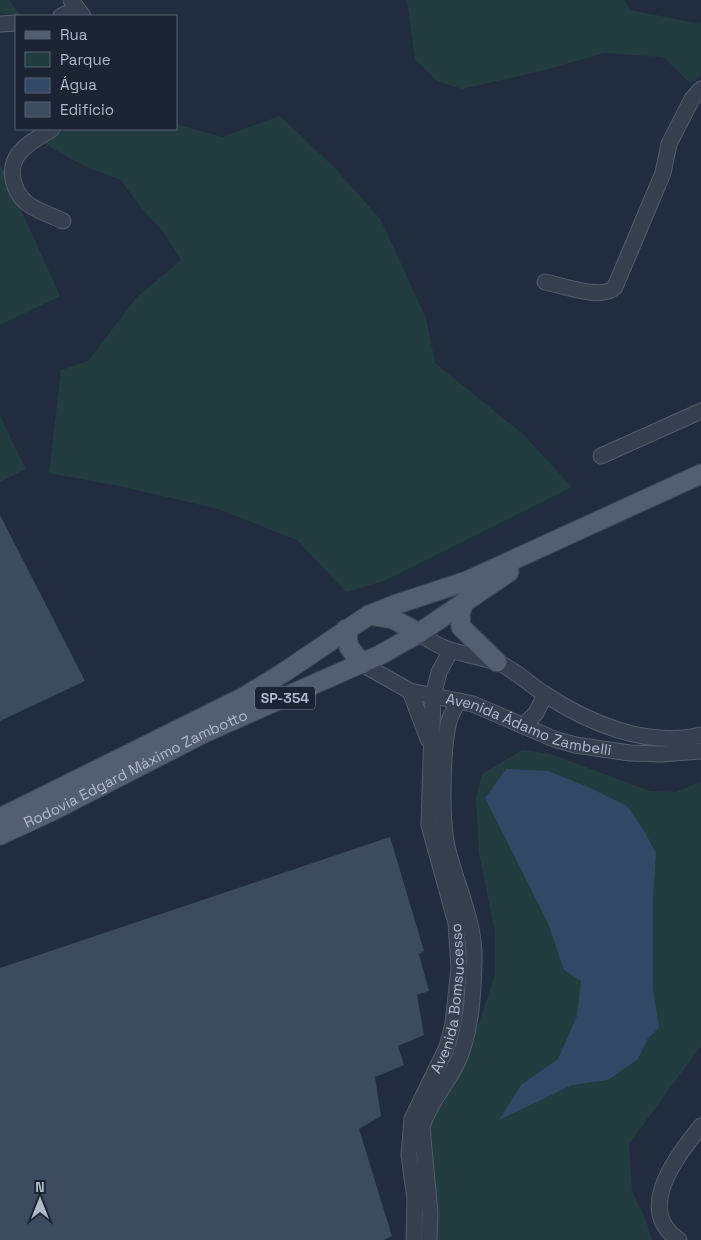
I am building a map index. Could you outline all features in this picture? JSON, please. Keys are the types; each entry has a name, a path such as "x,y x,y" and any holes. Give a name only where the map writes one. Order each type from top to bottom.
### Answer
{"main road":[{"name":"Rodovia Edgard Máximo Zambotto","path":"0,818 244,697 369,615 396,604 450,588 701,474"},
{"name":"Rodovia Edgard Máximo Zambotto","path":"0,835 52,811 204,733 362,664 419,633 558,540"},
{"path":"464,602 460,614 461,627 497,662"},
{"path":"369,615 393,619 419,633"},
{"path":"346,629 349,647 362,664"}],"street":[{"path":"63,15 77,8"},
{"path":"0,24 15,23"},
{"path":"545,282 595,293 608,293 615,287 663,173 669,144 692,99 701,89"},
{"path":"51,130 16,158 12,172 20,198 31,206 63,221"},
{"path":"601,456 701,412"},
{"name":"Avenida Ádamo Zambelli","path":"419,633 432,643 450,652 497,662 545,695 574,711 623,731 676,738 701,735"},
{"name":"Avenida Bomsucesso","path":"414,1240 415,1199 409,1155 410,1127 419,1101 439,1066 447,1047 459,968 456,923 429,824 433,697 439,672 450,652"},
{"name":"Avenida Ádamo Zambelli","path":"362,664 410,691 459,701 489,710 554,739 604,750 662,754 701,751"},
{"path":"410,691 423,722 432,753"},
{"path":"523,726 540,708 545,695"},
{"name":"Avenida Bomsucesso","path":"429,1240 430,1213 422,1127 426,1115 463,1047 472,999 474,961 469,917 447,846 444,766 449,722 459,701"},
{"path":"679,1240 664,1226 660,1216 658,1208 660,1190 681,1151 701,1126"}],"green space":[{"path":"0,0 9,0 20,15 15,15 15,18 0,12"},
{"path":"407,0 624,0 630,10 701,24 701,76 690,83 663,57 604,53 545,70 462,89 437,81 415,59"},
{"path":"280,116 335,168 381,220 426,318 435,363 524,435 572,487 384,581 346,592 297,540 218,509 124,487 49,473 61,370 88,361 137,297 181,260 163,231 141,208 121,180 84,166 44,144 61,130 178,130 178,125 222,137"},
{"path":"0,163 60,296 0,325"},
{"path":"0,416 26,469 0,482"},
{"path":"522,750 551,754 650,791 676,792 701,782 701,1046 629,1144 632,1191 646,1220 652,1240 435,1240 428,1129 440,1103 464,1068 495,974 495,932 479,853 476,798 482,774"}],"water":[{"path":"506,769 548,771 588,787 627,806 643,829 656,853 653,897 653,988 659,1028 648,1038 638,1059 608,1080 572,1085 499,1120 521,1085 558,1059 577,1016 581,981 564,970 548,923 485,798"}],"building":[{"path":"0,515 85,681 0,721"},
{"path":"390,837 424,951 419,954 429,991 417,995 424,1035 398,1046 404,1065 375,1077 381,1116 359,1129 392,1236 384,1240 0,1240 0,968"}]}
